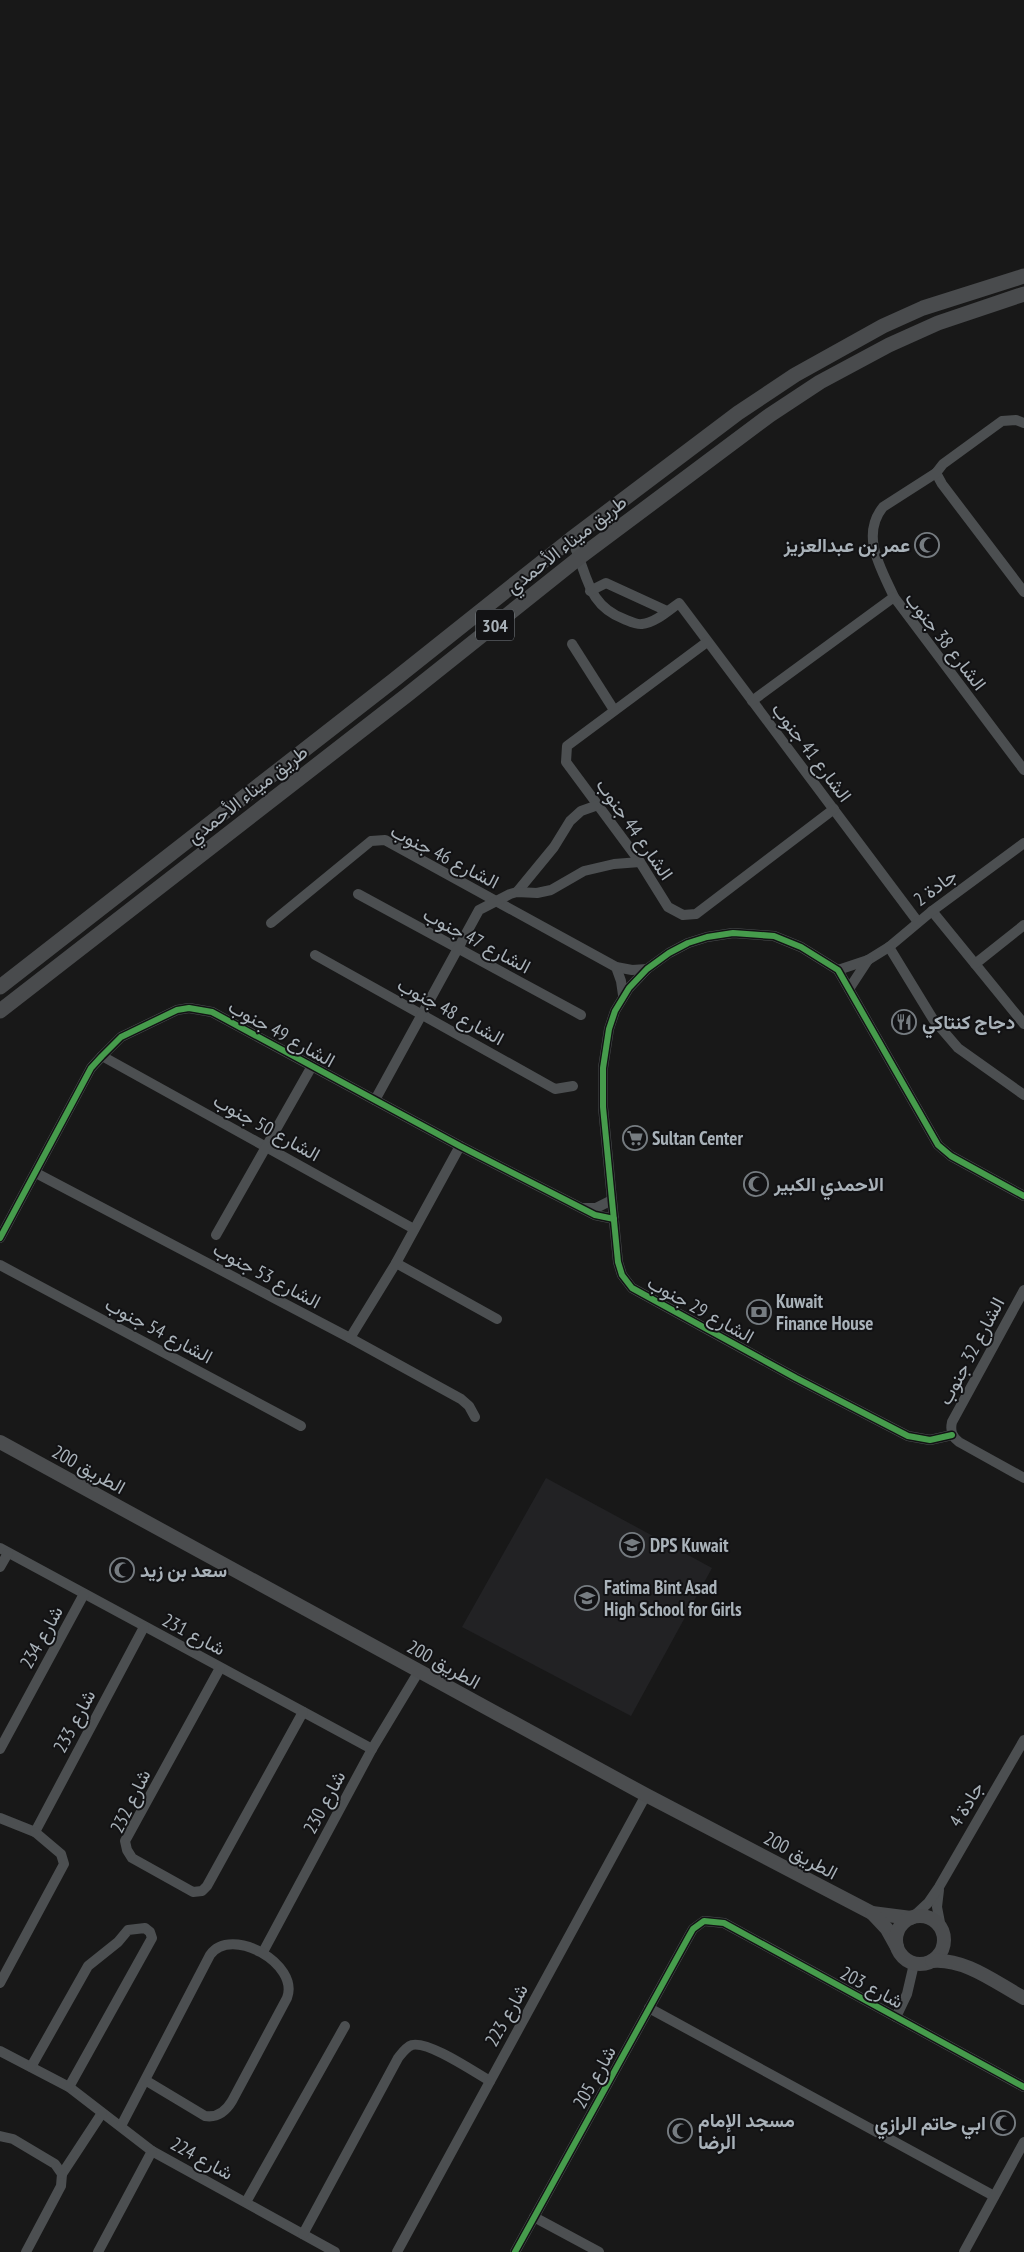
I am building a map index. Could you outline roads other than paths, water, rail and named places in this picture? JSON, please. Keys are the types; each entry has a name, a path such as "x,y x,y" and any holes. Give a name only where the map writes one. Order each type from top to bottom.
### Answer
{"main road":[{"name":"طريق ميناء الأحمدي","path":"0,987 394,680 570,539 738,413 795,375 883,326 923,308 1024,276"},
{"name":"طريق ميناء الأحمدي","path":"0,1011 407,695 580,557 770,415 820,382 889,345 938,323 1024,294"},
{"name":"الطريق 200","path":"0,1442 646,1795 872,1913 887,1929 897,1948"},
{"name":"الطريق 200","path":"872,1913 912,1917"},
{"path":"965,1966 956,1956 943,1933 929,1917 912,1917 899,1928 896,1935 897,1948 904,1958 914,1964 949,1961 965,1966 1024,1998"},
{"path":"932,1961 943,1949 943,1933"}],"street":[{"path":"894,597 873,548 874,522 883,507 936,473 943,464 1002,421 1016,420 1024,424"},
{"path":"936,473 942,484 1024,592"},
{"path":"570,539 580,557 590,591 602,607 610,613 640,625 667,611"},
{"path":"590,591 606,583 667,611"},
{"name":"الشارع 38 جنوب","path":"752,701 894,597 1024,770"},
{"name":"الشارع 41 جنوب","path":"667,611 679,603 918,922"},
{"name":"الشارع 44 جنوب","path":"707,642 567,746 565,754 566,762 640,862 668,907 683,915 696,914 834,809"},
{"path":"572,644 614,710"},
{"path":"517,892 554,847 570,821 581,812 598,805"},
{"name":"الشارع 46 جنوب","path":"271,923 371,841 385,840 616,967 632,970 647,969"},
{"name":"جادة 2","path":"838,970 868,960 889,947 932,911 1024,843"},
{"path":"375,1100 479,910 517,892 537,893 551,890 584,871 614,864 640,862"},
{"name":"الشارع 47 جنوب","path":"358,894 456,949 581,1014"},
{"path":"932,911 1021,1023 1024,1024"},
{"path":"975,964 1024,925"},
{"name":"الشارع 29 جنوب","path":"952,1435 930,1440 908,1436 796,1378 632,1288 622,1275 618,1262 603,1107 603,1068 608,1029 623,995 647,969 669,953 688,943 708,937 733,933 774,936 801,947 838,970 928,1130 938,1144 951,1156 1024,1196"},
{"path":"889,947 934,1019 958,1048 1024,1095"},
{"name":"الشارع 48 جنوب","path":"315,955 555,1088 572,1086"},
{"name":"جادة 2","path":"849,989 868,960"},
{"path":"616,967 623,995"},
{"name":"الشارع 49 جنوب","path":"0,1238 92,1068 121,1037 176,1010 190,1008 212,1012 460,1146 595,1216 614,1219"},
{"name":"الشارع 50 جنوب","path":"102,1056 414,1229"},
{"path":"216,1235 312,1066"},
{"path":"350,1338 396,1263 460,1146"},
{"name":"الشارع 53 جنوب","path":"36,1173 350,1338 461,1399 475,1417"},
{"path":"580,1207 596,1208 613,1204"},
{"path":"396,1263 497,1319"},
{"name":"الشارع 54 جنوب","path":"0,1265 301,1426"},
{"name":"الشارع 32 جنوب","path":"1024,1290 952,1422 952,1435 959,1442 1024,1478"},
{"path":"0,1567 4,1550"},
{"name":"شارع 231","path":"4,1550 372,1749"},
{"name":"شارع 234","path":"0,1749 84,1594"},
{"name":"شارع 233","path":"35,1832 144,1627"},
{"name":"شارع 232","path":"220,1668 125,1841 127,1850 132,1858 193,1892 202,1891 207,1886 302,1712"},
{"name":"شارع 230","path":"263,1952 372,1749 419,1671"},
{"name":"جادة 4","path":"912,1917 928,1903 939,1887 1024,1740"},
{"name":"شارع 223","path":"397,2252 646,1795"},
{"path":"0,1818 35,1832 61,1854 64,1864 0,1983"},
{"name":"جادة 4","path":"939,1887 938,1907 943,1933"},
{"name":"شارع 205","path":"515,2252 688,1936 693,1929 704,1921"},
{"name":"شارع 203","path":"704,1921 724,1924 1024,2087"},
{"path":"31,2067 88,1966 118,1942 128,1930 146,1928 152,1938 69,2087"},
{"path":"121,2126 144,2080 214,1950 221,1945 229,1944 263,1952 286,1975 289,1982 289,1994 226,2109 213,2117 206,2116 144,2080"},
{"path":"896,2017 907,1994 914,1964"},
{"path":"649,2008 994,2196"},
{"path":"246,2202 345,2026"},
{"path":"303,2234 398,2058 406,2048 416,2045 428,2047 490,2081"},
{"path":"0,2051 69,2087 152,2151"},
{"path":"26,2252 60,2186 62,2174 102,2113"},
{"path":"0,2136 13,2139 55,2164 62,2174"},
{"path":"964,2252 1024,2142"},
{"name":"شارع 224","path":"98,2252 152,2151 336,2252"},
{"path":"534,2217 599,2252"}],"place":[{"name":"عمر بن عبدالعزيز","path":"927,545"},
{"name":"دجاج كنتاكي","path":"904,1022"},
{"name":"Sultan Center","path":"635,1138"},
{"name":"الاحمدي الكبير","path":"756,1184"},
{"name":"Kuwait Finance House","path":"759,1312"},
{"name":"DPS Kuwait","path":"632,1545"},
{"name":"سعد بن زيد","path":"122,1570"},
{"name":"Fatima Bint Asad High School for Girls","path":"587,1598"},
{"name":"ابي حاتم الرازي","path":"1003,2123"},
{"name":"مسجد الإمام الرضا","path":"680,2131"}]}
